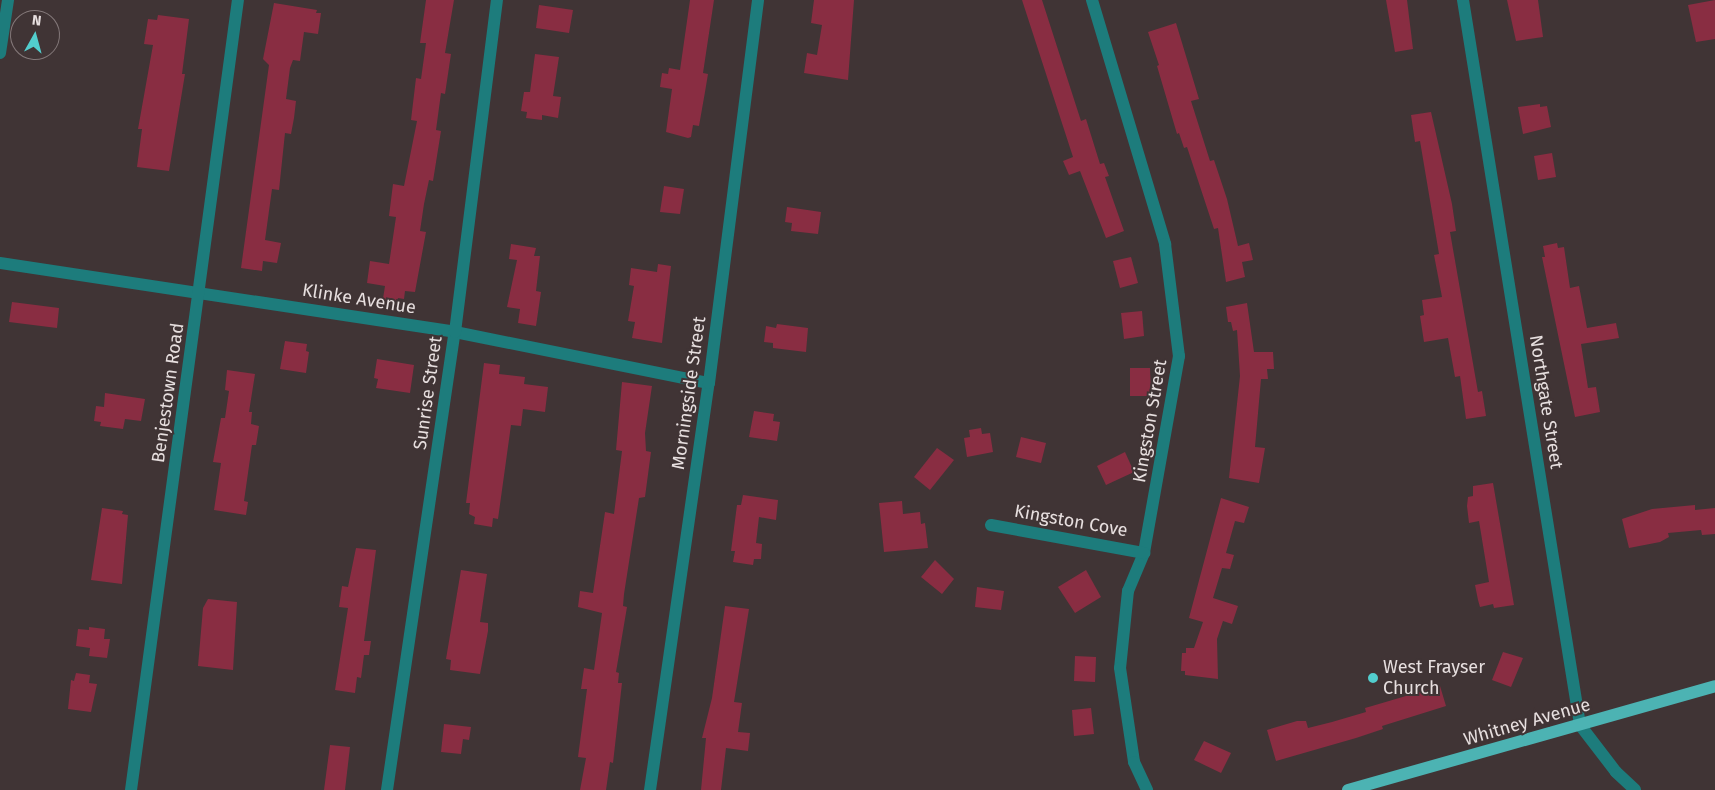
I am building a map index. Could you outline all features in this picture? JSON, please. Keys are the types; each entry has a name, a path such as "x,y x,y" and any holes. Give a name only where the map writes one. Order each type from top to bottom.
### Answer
{"main road":[{"name":"Whitney Avenue","path":"1348,790 1715,686"}],"street":[{"path":"0,53 8,0"},
{"name":"Benjestown Road","path":"131,790 238,0"},
{"name":"Sunrise Street","path":"387,790 454,332 497,0"},
{"name":"Morningside Street","path":"650,790 709,383 758,0"},
{"name":"Kingston Street","path":"1092,0 1165,244 1179,356 1144,552 1128,591 1120,668 1134,762 1147,790"},
{"name":"Northgate Street","path":"1463,0 1580,725 1616,772 1635,790"},
{"name":"Klinke Avenue","path":"0,263 200,291 454,332 709,383"},
{"name":"Kingston Cove","path":"991,525 1144,552"}],"building":[{"path":"426,0 454,0 445,53 451,54 445,94 441,93 436,130 441,131 433,181 429,180 424,204 420,231 426,232 415,292 405,291 404,299 398,298 396,307 382,305 385,286 367,283 370,261 389,264 396,217 389,216 393,184 404,186 417,121 411,120 416,78 421,79 426,43 420,43"},
{"path":"690,0 714,0 703,73 708,74 699,126 693,125 691,137 688,138 666,132 672,89 660,87 662,73 668,74 669,68 680,70"},
{"path":"814,0 854,0 848,80 804,73 807,53 817,55 822,25 811,23"},
{"path":"1022,0 1042,0 1081,121 1086,119 1100,164 1104,163 1109,176 1105,177 1124,231 1106,238 1080,171 1069,175 1063,161 1073,157"},
{"path":"1386,0 1407,0 1413,49 1395,52"},
{"path":"1507,0 1538,0 1543,37 1516,41"},
{"path":"1715,0 1715,39 1696,42 1688,5"},
{"path":"274,3 317,10 316,13 321,13 318,34 304,32 300,61 293,60 290,68 286,99 296,101 294,118 291,134 285,133 279,190 272,189 265,240 281,243 277,263 263,261 262,271 241,268 269,65 263,59"},
{"path":"539,5 573,10 569,33 536,28"},
{"path":"158,15 189,19 182,74 185,74 169,171 137,167 142,129 138,129 153,45 144,44 148,19 157,20"},
{"path":"1176,23 1199,99 1191,101 1210,161 1214,160 1227,199 1238,246 1249,243 1253,260 1242,262 1245,277 1226,282 1218,228 1214,229 1187,147 1184,148 1179,133 1177,134 1157,66 1159,65 1148,32"},
{"path":"535,54 559,57 553,96 561,97 558,118 542,115 542,120 526,118 527,112 521,111 524,92 530,92"},
{"path":"1540,104 1540,107 1547,106 1551,127 1523,134 1518,107"},
{"path":"1431,112 1452,204 1456,231 1450,232 1478,392 1482,391 1486,416 1466,419 1460,376 1455,377 1448,338 1424,342 1420,316 1424,315 1422,300 1442,297 1434,255 1439,254 1420,141 1415,142 1411,115"},
{"path":"1552,153 1556,177 1538,180 1534,156"},
{"path":"664,186 684,189 680,214 660,212"},
{"path":"787,207 821,212 818,234 791,231 792,223 785,222"},
{"path":"1557,243 1558,248 1564,247 1570,288 1579,286 1587,328 1616,323 1619,338 1581,344 1588,388 1596,387 1600,412 1575,417 1542,257 1545,257 1543,246"},
{"path":"511,244 536,248 534,256 540,256 536,291 541,292 536,326 518,323 520,309 507,307 517,260 509,259"},
{"path":"1131,257 1138,283 1120,288 1113,261"},
{"path":"658,264 671,266 662,343 632,338 635,322 628,321 634,286 629,285 631,268 657,272"},
{"path":"12,302 59,308 57,328 9,322"},
{"path":"1247,303 1254,352 1273,352 1274,369 1267,369 1268,379 1261,379 1255,447 1265,448 1259,483 1229,478 1240,376 1237,330 1233,331 1231,322 1228,322 1226,307"},
{"path":"1142,311 1144,336 1124,339 1121,313"},
{"path":"777,324 808,328 806,352 773,348 773,343 764,342 766,326 776,328"},
{"path":"285,341 307,344 306,351 309,352 306,373 280,369"},
{"path":"377,359 414,365 410,393 376,388 378,379 374,378"},
{"path":"484,363 500,365 499,374 525,377 524,384 548,387 545,412 523,409 521,426 511,425 498,519 493,518 492,527 474,524 475,517 469,514 470,503 466,503"},
{"path":"1130,368 1150,368 1151,396 1130,396"},
{"path":"227,370 255,374 249,412 252,412 251,424 259,426 256,445 252,445 244,501 248,502 246,515 214,510 221,463 213,462 221,418 225,418 229,391 225,390"},
{"path":"622,382 652,386 645,433 646,451 651,452 645,497 639,498 624,594 623,606 627,607 616,672 619,673 618,683 622,683 613,763 610,762 606,790 580,790 586,758 578,757 587,689 581,689 584,668 594,670 602,613 578,607 580,591 593,593 605,512 614,514 622,451 616,450"},
{"path":"105,393 145,399 141,421 125,419 123,429 100,426 101,422 94,421 96,406 104,407"},
{"path":"754,411 774,414 773,421 780,422 777,441 749,437"},
{"path":"981,428 982,434 990,433 993,452 967,457 964,438 970,437 969,430"},
{"path":"1021,437 1046,443 1041,463 1016,457"},
{"path":"937,448 954,460 930,490 914,477"},
{"path":"1125,452 1134,472 1106,485 1097,466"},
{"path":"1493,483 1514,605 1494,608 1493,604 1480,607 1478,600 1475,585 1489,582 1479,521 1469,523 1467,506 1468,497 1473,496 1473,486"},
{"path":"743,495 778,500 776,520 759,517 756,543 762,544 761,559 754,559 753,565 733,562 735,551 731,551 737,505 741,505"},
{"path":"1221,498 1249,507 1244,523 1235,521 1226,553 1234,555 1230,569 1222,568 1213,598 1238,606 1232,624 1223,621 1217,639 1218,679 1185,675 1185,671 1181,671 1182,653 1186,653 1186,648 1194,648 1203,622 1189,618"},
{"path":"902,501 903,514 920,512 921,524 925,523 928,548 884,552 879,503"},
{"path":"1695,505 1695,510 1715,508 1715,534 1702,535 1701,530 1668,533 1669,537 1660,542 1629,548 1622,519 1652,509"},
{"path":"102,508 123,511 122,514 128,515 122,584 91,580"},
{"path":"356,548 376,550 364,641 371,641 369,655 364,655 361,678 357,677 355,693 335,690 348,608 339,607 342,586 348,587"},
{"path":"935,560 954,579 942,594 921,577"},
{"path":"461,570 487,574 480,622 488,623 488,631 480,674 450,670 451,660 446,659"},
{"path":"1086,570 1101,597 1075,613 1058,587"},
{"path":"977,587 1004,591 1001,610 975,607"},
{"path":"208,599 237,602 233,670 198,666 203,608"},
{"path":"725,606 749,609 734,702 742,703 738,732 750,733 748,751 726,748 721,790 701,790 706,738 702,738 712,698"},
{"path":"89,627 105,629 104,639 110,639 107,658 89,656 90,648 76,646 78,629 89,630"},
{"path":"1503,652 1523,658 1511,687 1492,680"},
{"path":"1075,656 1096,657 1095,682 1074,681"},
{"path":"76,673 90,675 89,683 97,684 91,712 68,709 71,680 74,681"},
{"path":"1440,686 1446,706 1382,726 1383,729 1356,738 1276,761 1267,730 1297,721 1306,721 1308,728 1332,722 1366,712 1365,708"},
{"path":"1091,708 1094,734 1074,736 1072,710"},
{"path":"444,724 471,727 469,740 463,739 461,754 441,752"},
{"path":"1204,741 1231,753 1221,773 1194,760"},
{"path":"330,745 350,747 345,790 324,790"}],"place":[{"name":"West Frayser Church","path":"1373,678"}]}
